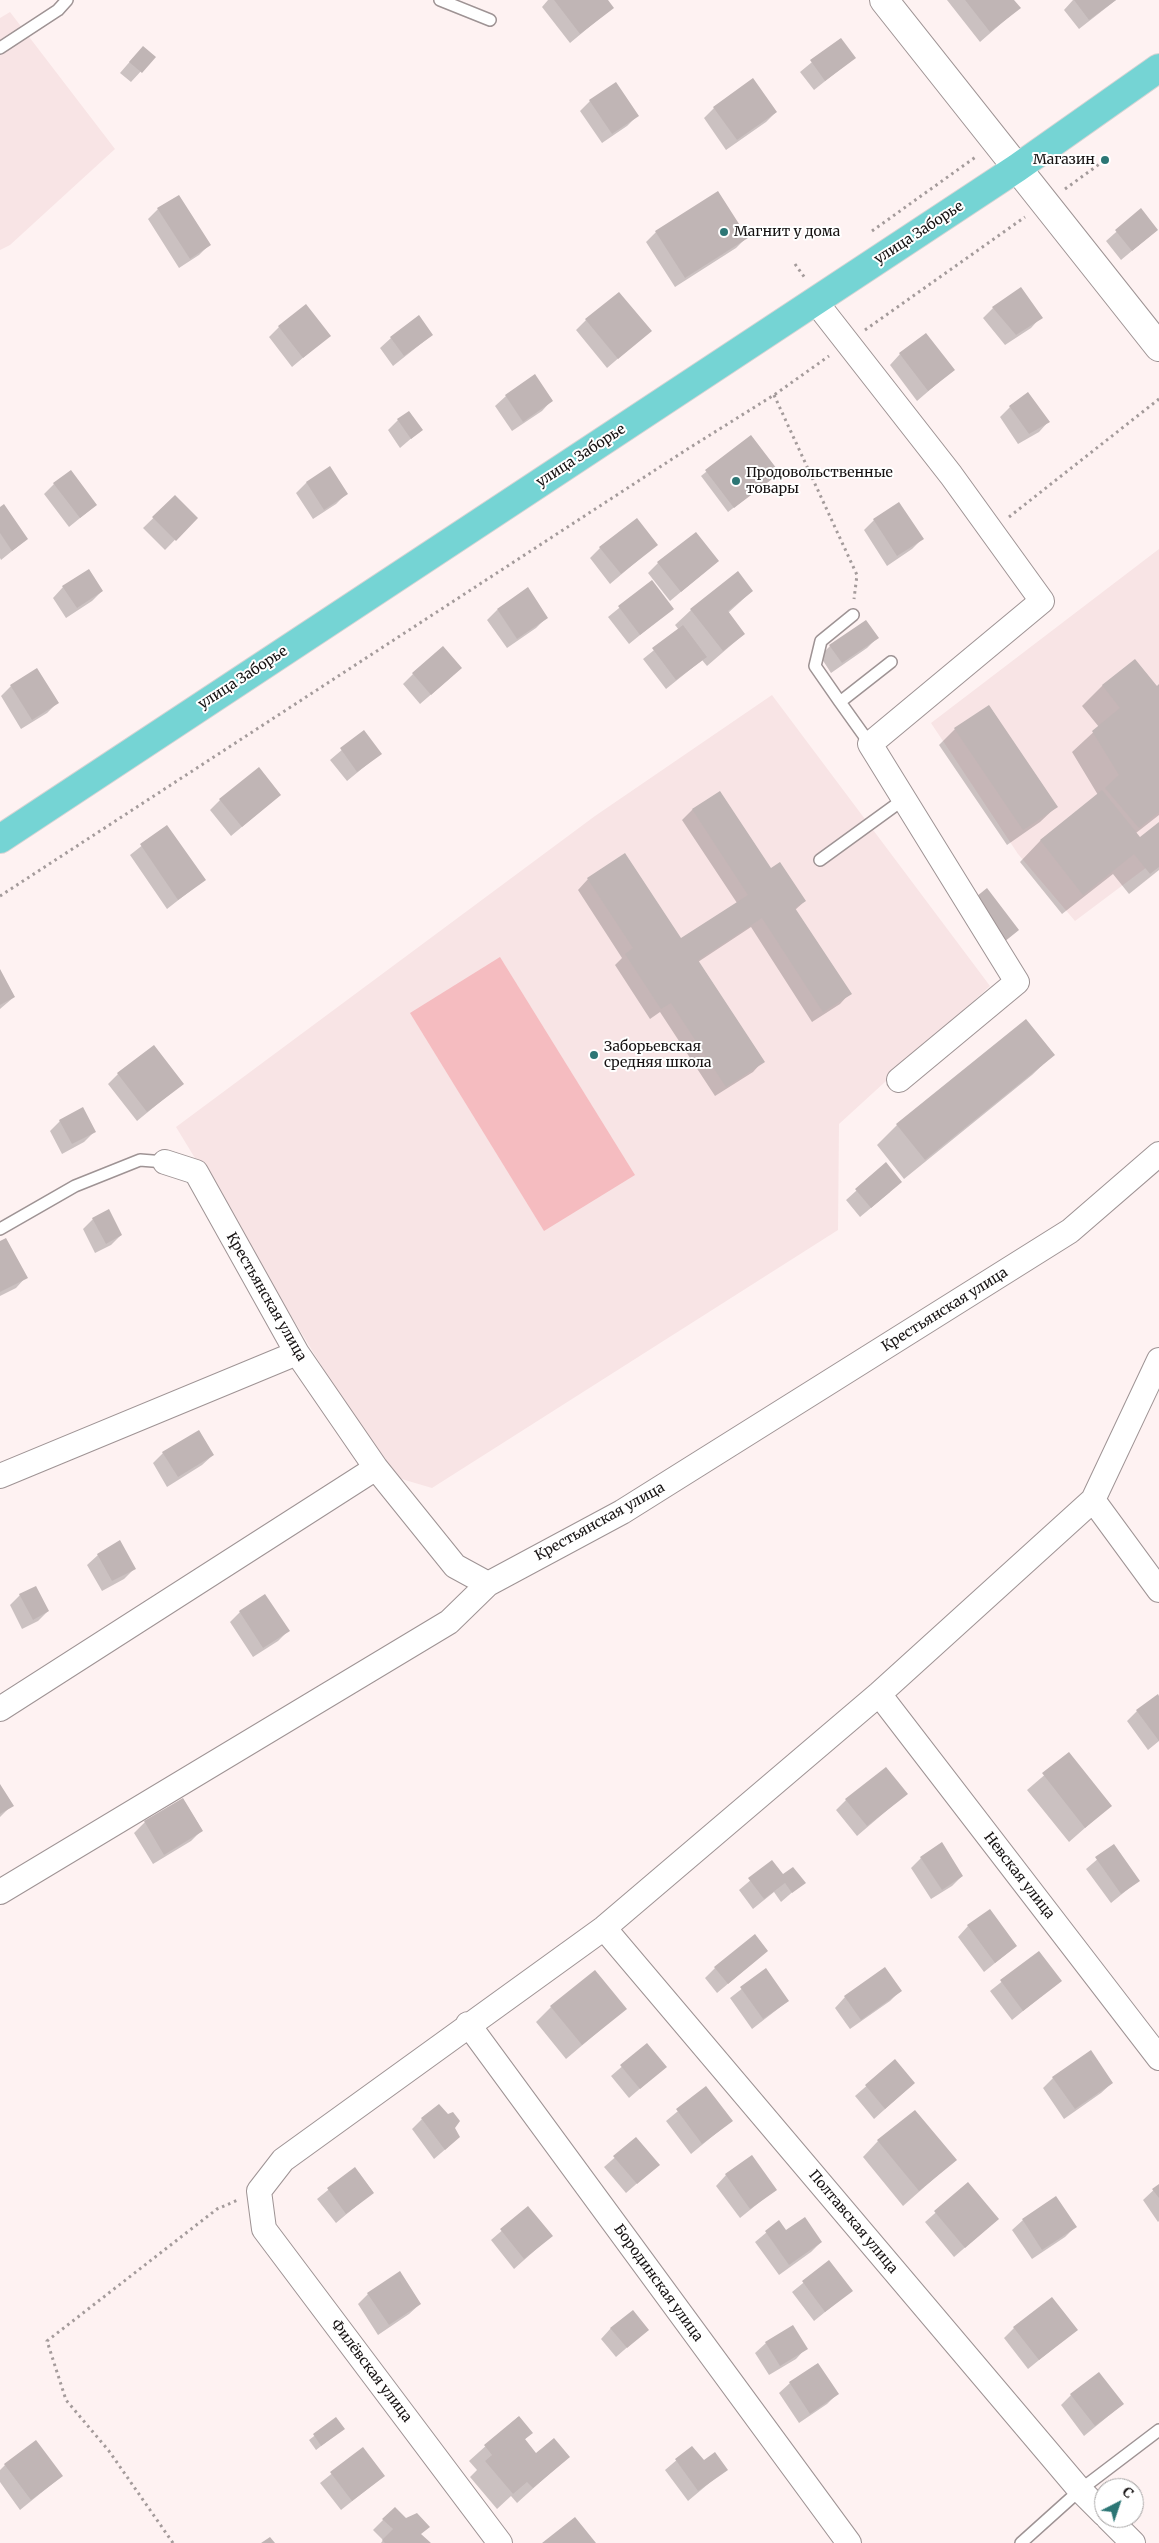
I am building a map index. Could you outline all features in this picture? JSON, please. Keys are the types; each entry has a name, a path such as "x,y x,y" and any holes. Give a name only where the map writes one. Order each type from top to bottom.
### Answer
{"main road":[{"name":"улица Заборье","path":"0,838 1017,168 1159,68"}],"street":[{"path":"884,0 1159,347"},
{"path":"815,301 951,475 1042,601 870,744 1017,982 899,1080"},
{"name":"Крестьянская улица","path":"165,1162 196,1172 297,1353 376,1468 455,1566 488,1584 622,1512 1070,1231 1159,1154"},
{"path":"0,1476 297,1353"},
{"path":"468,2024 604,1928 879,1694 1093,1500 1159,1360"},
{"path":"0,1709 376,1468"},
{"path":"1093,1500 1159,1590"},
{"path":"0,1892 450,1622 488,1584"},
{"name":"Невская улица","path":"879,1694 1159,2058"},
{"name":"Полтавская улица","path":"604,1928 1080,2490 1094,2504"},
{"name":"Филёвская улица","path":"468,2024 283,2160 259,2191 264,2229 500,2543"},
{"name":"Бородинская улица","path":"468,2024 849,2543"},
{"path":"1118,2528 1133,2543"}],"lane":[{"path":"0,48 58,10 67,0"},
{"path":"440,0 490,20"},
{"path":"853,615 821,641 815,666 870,744"},
{"path":"840,702 891,662"},
{"path":"820,860 904,799"},
{"path":"0,1229 75,1186 140,1160 165,1162"},
{"path":"1021,2543 1080,2490 1159,2430"}],"path":[{"path":"871,232 983,152"},
{"path":"0,896 669,461 774,395 1105,160"},
{"path":"795,264 805,279 811,275"},
{"path":"774,395 857,575 853,615"},
{"path":"991,531 1159,399"},
{"path":"173,2543 108,2451 66,2400 46,2341 217,2209"}],"shaded area":[{"path":"10,12 115,149 10,245 0,250 0,18"},
{"path":"1159,549 1159,858 1075,921 1018,854 931,723"},
{"name":"Заборьевская средняя школа","path":"772,695 990,986 839,1124 838,1230 432,1488 388,1475 176,1127 595,816"},
{"path":"500,957 635,1175 544,1231 410,1013"}],"building":[{"path":"554,0 608,0 614,8 580,34"},
{"path":"965,0 1014,0 1021,8 990,32"},
{"path":"1074,0 1116,0 1089,20"},
{"path":"841,38 856,58 825,81 810,60"},
{"path":"143,46 156,57 142,73 129,62"},
{"path":"753,78 777,112 737,140 713,107"},
{"path":"616,82 639,116 612,134 589,100"},
{"path":"718,191 748,238 685,278 655,231"},
{"path":"179,195 211,245 190,259 157,208"},
{"path":"1141,208 1158,230 1132,251 1115,230"},
{"path":"1021,287 1043,318 1016,335 992,307"},
{"path":"619,292 652,331 618,359 585,319"},
{"path":"306,304 331,336 303,358 278,326"},
{"path":"419,315 433,335 404,356 390,337"},
{"path":"926,333 955,370 928,391 899,353"},
{"path":"535,374 553,401 523,422 505,395"},
{"path":"1028,392 1050,422 1029,434 1009,406"},
{"path":"409,411 423,430 411,439 397,419"},
{"path":"751,435 780,473 734,508 705,470"},
{"path":"330,466 348,494 324,510 306,482"},
{"path":"71,470 97,505 80,518 53,483"},
{"path":"175,495 198,518 176,541 152,517"},
{"path":"899,502 924,539 897,556 873,519"},
{"path":"4,504 28,539 12,551 0,533 0,507"},
{"path":"637,518 658,545 621,574 599,547"},
{"path":"696,532 719,561 681,592 657,562"},
{"path":"89,569 103,591 77,608 62,586"},
{"path":"738,571 753,591 728,611 745,634 723,651 690,609"},
{"path":"652,580 674,609 640,635 618,606"},
{"path":"528,587 548,618 517,639 497,609"},
{"path":"866,620 879,638 842,663 829,645"},
{"path":"683,625 707,657 676,680 652,648"},
{"path":"443,646 462,668 431,695 412,673"},
{"path":"1135,659 1157,686 1159,684 1159,812 1139,828 1105,788 1119,775 1092,731 1120,708 1102,685"},
{"path":"37,668 59,703 32,720 10,685"},
{"path":"989,705 1058,807 1023,830 954,728"},
{"path":"364,730 382,754 357,772 340,748"},
{"path":"259,767 281,795 242,827 219,799"},
{"path":"1102,790 1140,837 1159,822 1159,867 1150,874 1134,854 1083,895 1040,840"},
{"path":"720,791 771,868 780,862 806,901 795,908 852,994 823,1012 762,918 698,960 765,1062 726,1087 671,1003 661,1009 625,954 633,948 587,878 625,853 681,938 748,895 692,809"},
{"path":"167,825 206,880 178,900 140,844"},
{"path":"987,888 1019,930 1004,942 971,901"},
{"path":"0,969 15,997 0,1005"},
{"path":"1026,1019 1055,1055 925,1160 896,1124"},
{"path":"154,1045 184,1084 147,1112 117,1073"},
{"path":"83,1107 96,1132 72,1144 59,1120"},
{"path":"886,1162 902,1182 871,1208 855,1189"},
{"path":"109,1209 122,1235 106,1244 92,1218"},
{"path":"6,1238 28,1278 0,1292 0,1241"},
{"path":"199,1430 214,1455 178,1477 162,1452"},
{"path":"120,1540 136,1569 112,1581 97,1554"},
{"path":"36,1586 49,1611 33,1620 19,1594"},
{"path":"265,1594 290,1631 263,1648 239,1611"},
{"path":"1158,1694 1159,1696 1159,1741 1136,1710"},
{"path":"1069,1752 1112,1806 1085,1828 1042,1773"},
{"path":"886,1767 908,1794 867,1826 845,1799"},
{"path":"0,1784 14,1806 0,1814"},
{"path":"183,1798 203,1831 164,1855 144,1821"},
{"path":"942,1842 963,1876 942,1890 920,1857"},
{"path":"1114,1844 1140,1881 1121,1894 1095,1857"},
{"path":"772,1860 783,1874 793,1867 806,1883 792,1893 785,1883 764,1899 748,1878"},
{"path":"990,1909 1017,1946 995,1963 967,1925"},
{"path":"755,1934 768,1951 728,1984 714,1967"},
{"path":"1039,1951 1062,1981 1023,2011 1000,1980"},
{"path":"885,1967 902,1991 861,2020 844,1996"},
{"path":"766,1968 789,2001 763,2019 740,1987"},
{"path":"595,1970 627,2009 582,2045 550,2006"},
{"path":"647,2043 667,2067 640,2089 620,2065"},
{"path":"1091,2050 1113,2083 1075,2109 1052,2077"},
{"path":"895,2059 915,2083 885,2109 865,2085"},
{"path":"706,2086 733,2121 702,2144 676,2109"},
{"path":"439,2104 448,2114 453,2112 460,2121 455,2128 460,2137 445,2150 421,2118"},
{"path":"915,2110 957,2160 919,2191 877,2140"},
{"path":"636,2137 660,2165 637,2184 613,2156"},
{"path":"752,2155 777,2190 750,2209 725,2174"},
{"path":"355,2167 374,2193 346,2214 327,2188"},
{"path":"968,2182 999,2219 965,2248 934,2211"},
{"path":"1159,2184 1159,2198 1152,2189"},
{"path":"1056,2196 1077,2227 1042,2250 1022,2219"},
{"path":"528,2206 553,2236 524,2259 500,2229"},
{"path":"805,2217 822,2242 789,2265 765,2231 779,2220 786,2230"},
{"path":"829,2260 853,2291 825,2312 802,2281"},
{"path":"400,2271 421,2304 389,2325 367,2293"},
{"path":"1052,2297 1078,2330 1039,2360 1013,2327"},
{"path":"633,2310 649,2330 627,2348 610,2328"},
{"path":"793,2325 808,2349 780,2366 765,2342"},
{"path":"818,2363 839,2394 810,2414 789,2382"},
{"path":"1099,2372 1124,2404 1095,2426 1070,2394"},
{"path":"519,2416 533,2433 525,2439 536,2453 554,2438 570,2457 533,2488 527,2482 513,2494 485,2461 492,2455 484,2445"},
{"path":"336,2417 345,2429 321,2446 313,2434"},
{"path":"36,2440 63,2476 31,2500 4,2464"},
{"path":"692,2446 704,2460 715,2452 728,2470 698,2491 675,2459"},
{"path":"363,2447 385,2476 352,2501 330,2472"},
{"path":"395,2507 406,2518 417,2513 430,2527 421,2534 431,2543 385,2543 382,2540 393,2529 382,2519"},
{"path":"575,2517 596,2543 542,2543"},
{"path":"270,2537 275,2543 261,2543"}],"place":[{"name":"Магазин","path":"1105,160"},
{"name":"Магнит у дома","path":"724,232"},
{"name":"Продовольственные товары","path":"736,481"},
{"name":"Заборьевская средняя школа","path":"594,1055"}]}
